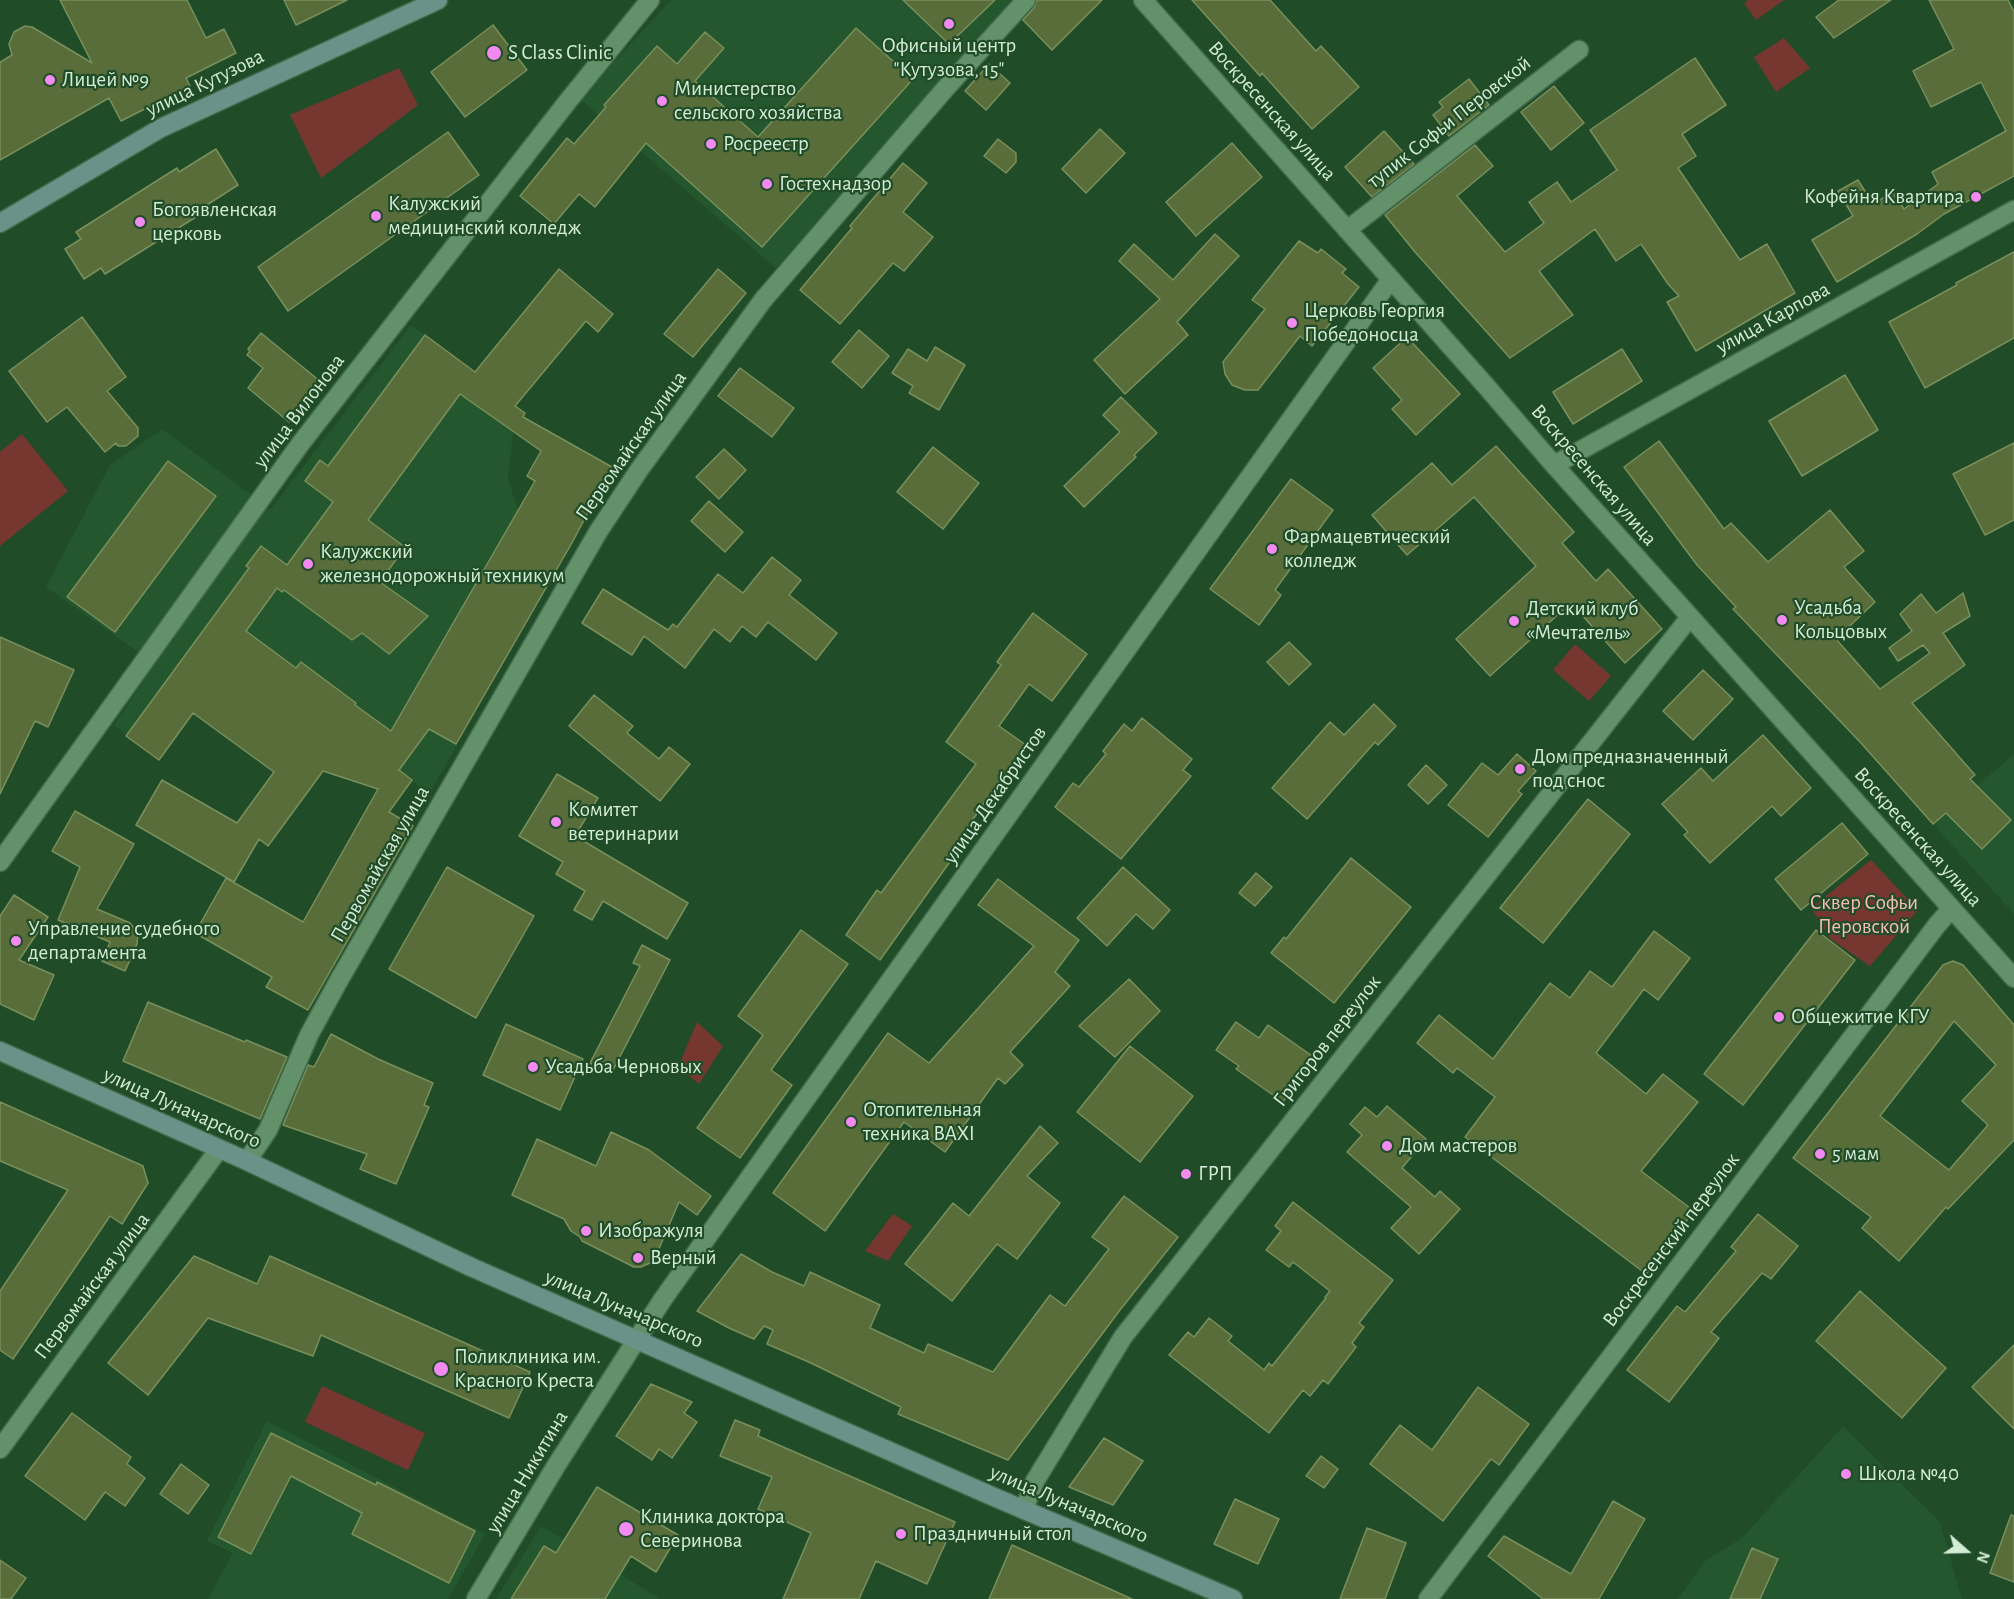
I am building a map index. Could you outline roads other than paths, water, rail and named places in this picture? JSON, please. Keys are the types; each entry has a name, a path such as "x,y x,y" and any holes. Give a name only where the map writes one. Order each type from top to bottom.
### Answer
{"main road":[{"name":"улица Кутузова","path":"0,223 161,128 438,0"},
{"name":"улица Луначарского","path":"0,1051 247,1161 471,1267 1233,1599"}],"street":[{"name":"улица Вилонова","path":"0,862 301,443 568,101 650,0"},
{"name":"Первомайская улица","path":"247,1161 268,1130 309,1035 338,982 598,532 639,470 763,300 937,98 1026,0"},
{"name":"Воскресенская улица","path":"1143,0 1554,465 2014,978"},
{"name":"тупик Софьи Перовской","path":"1347,231 1579,50"},
{"name":"улица Карпова","path":"1554,465 2014,210"},
{"name":"улица Декабристов","path":"637,1339 663,1299 1391,279"},
{"name":"Григоров переулок","path":"1024,1509 1035,1481 1123,1337 1690,617"},
{"name":"Воскресенский переулок","path":"1428,1599 1937,925 1952,909"},
{"name":"Первомайская улица","path":"0,1449 219,1149"},
{"name":"улица Никитина","path":"476,1599 556,1466 637,1339"}],"place":[{"name":"Офисный центр \"Кутузова, 15\"","path":"949,24"},
{"name":"S Class Clinic","path":"494,53"},
{"name":"Лицей №9","path":"50,80"},
{"name":"Министерство сельского хозяйства","path":"662,101"},
{"name":"Росреестр","path":"711,144"},
{"name":"Гостехнадзор","path":"767,184"},
{"name":"Кофейня Квартира","path":"1976,197"},
{"name":"Калужский медицинский колледж","path":"376,216"},
{"name":"Богоявленская церковь","path":"140,222"},
{"name":"Церковь Георгия Победоносца","path":"1292,323"},
{"name":"Фармацевтический колледж","path":"1272,549"},
{"name":"Калужский железнодорожный техникум","path":"308,564"},
{"name":"Усадьба Кольцовых","path":"1782,620"},
{"name":"Детский клуб «Мечтатель»","path":"1514,621"},
{"name":"Дом предназначенный под снос","path":"1520,769"},
{"name":"Комитет ветеринарии","path":"556,822"},
{"name":"Управление судебного департамента","path":"16,941"},
{"name":"Общежитие КГУ","path":"1779,1017"},
{"name":"Усадьба Черновых","path":"533,1067"},
{"name":"Отопительная техника BAXI","path":"851,1122"},
{"name":"Дом мастеров","path":"1387,1146"},
{"name":"5 мам","path":"1820,1154"},
{"name":"ГРП","path":"1186,1174"},
{"name":"Изображуля","path":"586,1231"},
{"name":"Верный","path":"638,1258"},
{"name":"Поликлиника им. Красного Креста","path":"441,1369"},
{"name":"Школа №40","path":"1846,1474"},
{"name":"Клиника доктора Северинова","path":"626,1529"},
{"name":"Праздничный стол","path":"901,1534"}],"park label":[{"name":"Сквер Софьи Перовской","path":"1864,915"}]}
